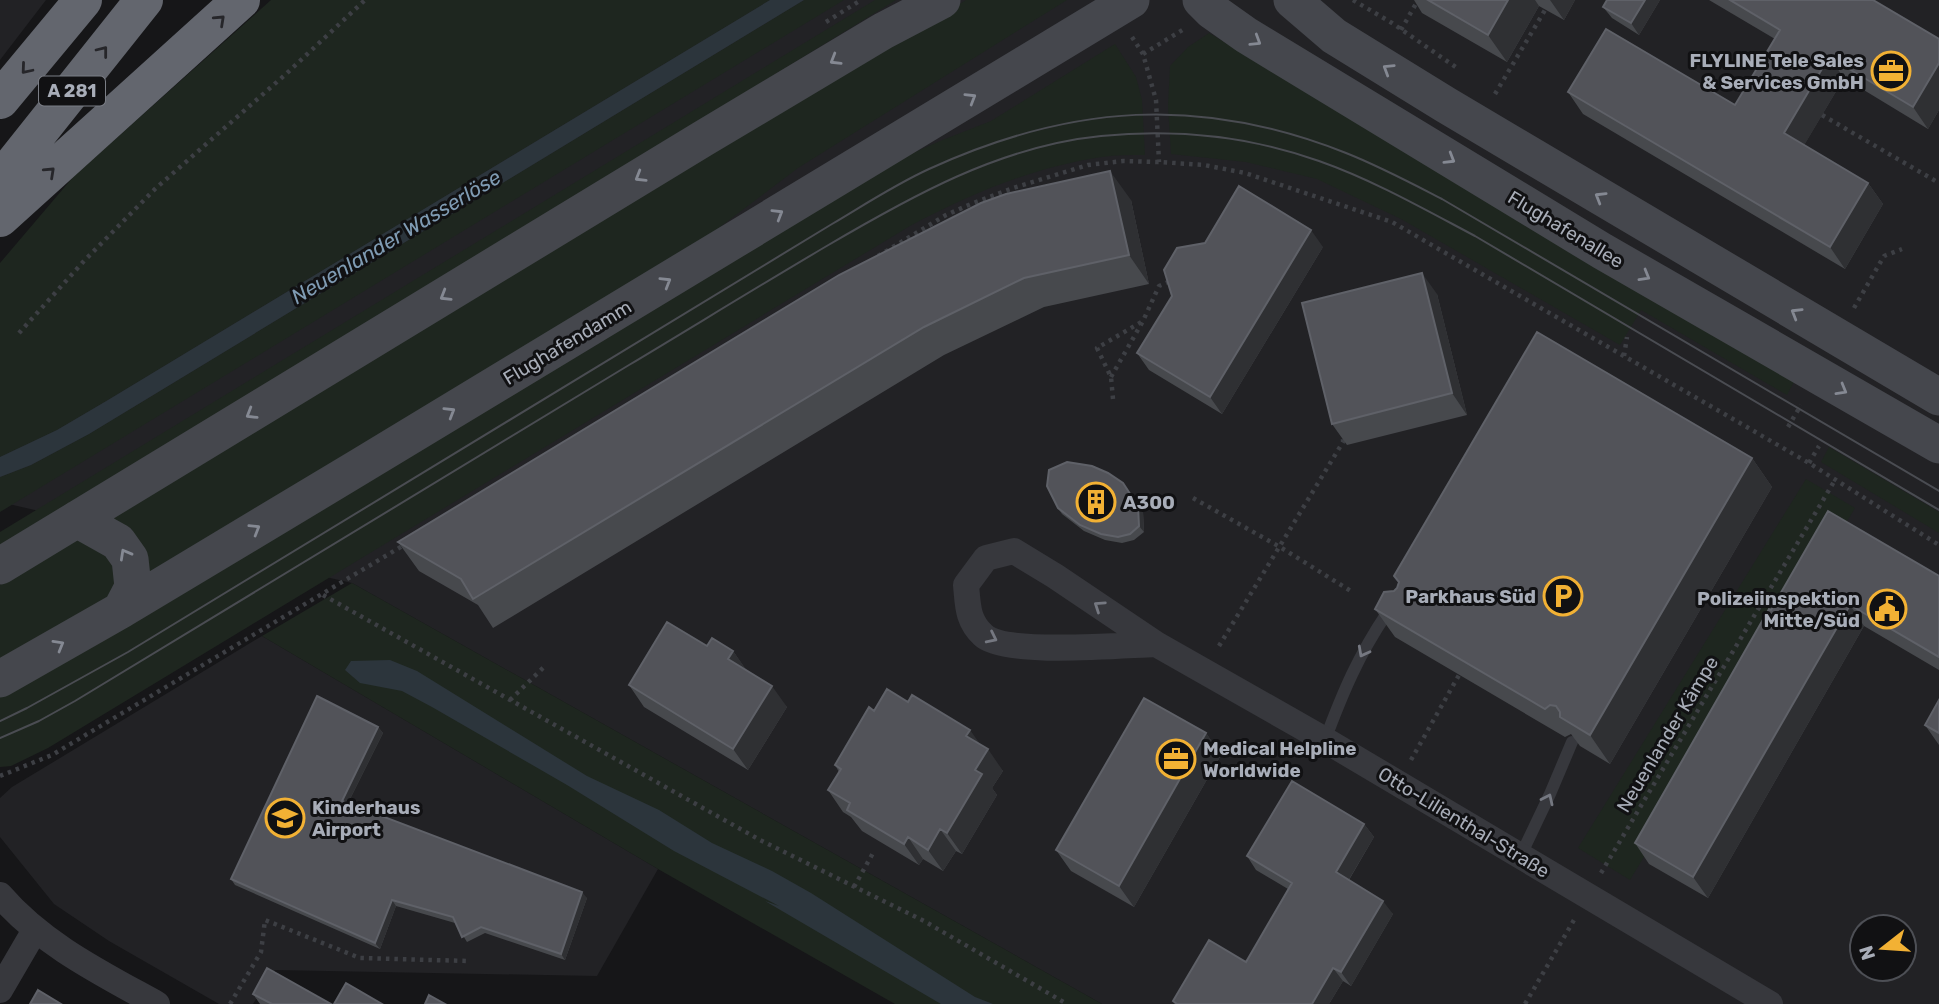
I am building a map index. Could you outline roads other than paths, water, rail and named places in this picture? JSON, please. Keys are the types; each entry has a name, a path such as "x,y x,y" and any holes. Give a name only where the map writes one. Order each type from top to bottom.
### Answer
{"highway":[{"name":"A 281","path":"0,100 83,0"},
{"name":"A 281","path":"0,181 144,0"},
{"path":"0,218 241,0"}],"main road":[{"path":"0,566 906,13 942,0"},
{"name":"Flughafenallee","path":"1201,0 1246,35 1591,244 1939,445"},
{"path":"1292,0 1334,36 1446,105 1939,397"},
{"name":"Flughafendamm","path":"0,679 121,610 1124,5"},
{"path":"77,519 118,542 130,559 133,587 121,610"}],"street":[{"name":"Otto-Lilienthal-Straße","path":"1156,644 1065,648 1009,645 984,637 968,613 966,585 986,558 1014,551 1156,644 1325,740 1770,1004"},
{"path":"0,895 35,930 76,958 157,1004"},
{"path":"0,990 35,930"}],"lane":[{"path":"1325,740 1348,680 1371,637 1387,613 1410,612"},
{"path":"1521,855 1572,742"}],"water":[{"name":"Neuenlander Wasserlöse","path":"770,0 804,0 89,434 31,465 0,477 0,457 57,430 108,400"},
{"path":"390,660 417,671 587,776 659,810 712,843 811,893 975,997 993,1004 941,1004 765,901 779,906 674,851 432,707 402,691 360,683 345,670 351,661"}],"tram line":[{"path":"0,721 128,652 892,188 982,147 1034,131 1085,120 1136,115 1187,115 1239,122 1292,134 1358,158 1442,199 1939,491"},
{"path":"0,738 75,701 751,291 890,210 957,176 992,162 1064,142 1101,136 1156,133 1238,140 1292,152 1359,177 1475,236 1939,510"}],"place":[{"name":"FLYLINE Tele Sales & Services GmbH","path":"1891,71"},
{"name":"A300","path":"1096,502"},
{"name":"Parkhaus Süd","path":"1563,596"},
{"name":"Polizeiinspektion Mitte/Süd","path":"1887,609"},
{"name":"Medical Helpline Worldwide","path":"1176,759"},
{"name":"Kinderhaus Airport","path":"285,818"}]}
